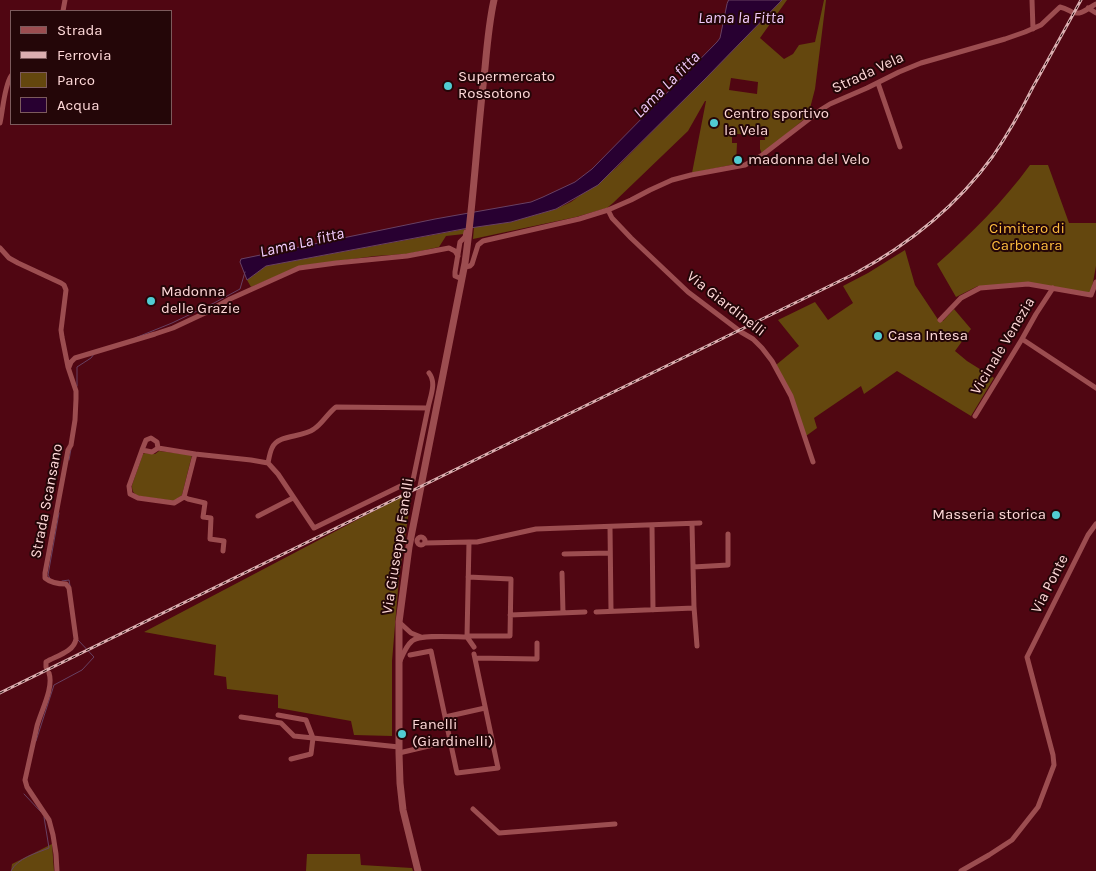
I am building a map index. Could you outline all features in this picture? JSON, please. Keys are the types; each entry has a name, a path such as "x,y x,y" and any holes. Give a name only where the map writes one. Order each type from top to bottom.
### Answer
{"main road":[{"name":"Via Giuseppe Fanelli","path":"418,871 403,810 399,774 399,622 409,548 462,279 470,229 479,123 494,0"}],"street":[{"path":"1032,0 1033,29"},
{"path":"1088,8 1096,4"},
{"name":"Strada Vela","path":"464,267 472,264 478,245 486,240 579,219 608,210 672,180 745,165 761,156 830,104 899,72 921,63 1033,29 1041,25 1060,7 1080,14 1088,8"},
{"path":"1088,8 1096,13"},
{"path":"0,124 10,77"},
{"path":"878,82 900,147"},
{"name":"Via Giardinelli","path":"608,210 612,218 631,238 688,292 762,348 772,361 791,396 813,462"},
{"path":"462,279 455,276 460,242 465,237 466,231 470,229"},
{"name":"Strada Scansano","path":"0,248 9,258 64,285 66,290 61,330 68,367 76,391 75,420 45,573 48,580 57,584 66,584 69,588 75,641 73,646 67,651 46,662 46,667"},
{"path":"68,367 72,360 78,357 172,328 299,268 407,256 449,248 455,251 458,256"},
{"path":"940,320 961,298 980,288 1028,284 1091,295 1096,282"},
{"name":"Vicinale Venezia","path":"976,416 1053,288"},
{"path":"1022,339 1096,388"},
{"path":"65,350 70,355 78,357"},
{"path":"142,450 152,452 158,448 268,463 278,474 314,528 413,480 433,382 429,373"},
{"path":"268,463 272,447 278,440 314,430 329,412 336,407 428,408"},
{"path":"158,448 158,442 151,438 146,440 129,486 130,494 138,498 174,503 184,497 195,454"},
{"path":"184,497 205,503 204,517 211,518 210,539 224,541 223,550"},
{"path":"258,516 293,498"},
{"path":"692,524 697,646"},
{"path":"692,524 694,608"},
{"path":"425,543 469,542 534,530 700,524"},
{"name":"Via Ponte","path":"961,871 1012,840 1038,807 1054,765 1027,657 1088,535 1096,524"},
{"path":"652,526 653,610"},
{"path":"610,527 611,612"},
{"path":"693,567 728,565 728,534"},
{"path":"469,542 467,637 474,647"},
{"path":"564,554 610,552"},
{"path":"562,573 564,613"},
{"path":"398,636 403,639 414,639 422,637 510,636 511,579 468,577"},
{"path":"596,612 694,608"},
{"path":"510,615 585,612"},
{"path":"399,622 411,633 422,637"},
{"path":"398,636 411,633"},
{"path":"398,664 409,644 414,639"},
{"path":"410,656 431,651 457,774 498,768 475,656 537,659 537,643"},
{"path":"49,673 49,689 25,780 26,787 49,820 56,854 56,871"},
{"path":"445,717 485,708"},
{"path":"278,715 306,720 313,738 311,754 291,759"},
{"path":"241,717 281,723 294,736 399,750 450,741"},
{"path":"474,809 499,833 615,824"}],"green space":[{"path":"782,0 787,0 760,38 784,59 793,54 799,45 815,42 824,0 826,0 815,89 808,116 762,154 760,140 765,140 764,131 760,130 755,135 737,134 737,131 732,131 732,143 737,143 736,164 692,173 705,101 688,131 607,208 576,217 473,239 474,227 511,222 556,209 571,202 616,168","holes":["731,78 758,82 757,94 729,90"]},
{"name":"Cimitero di Carbonara","path":"1030,165 1048,165 1069,223 1096,223 1096,266 1091,293 1028,283 978,286 956,297 937,264 986,217"},
{"path":"465,229 464,234 446,236 439,247 407,254 375,256 300,266 251,287 247,280 266,266"},
{"name":"Casa Intesa","path":"905,250 915,285 939,321 943,321 954,309 971,329 955,351 994,378 971,416 897,371 864,394 861,386 814,418 817,428 806,436 776,365 799,346 778,320 815,302 828,320 853,303 843,286"},
{"path":"159,451 192,455 182,495 174,501 138,496 133,490 132,485 143,454 155,454"},
{"path":"412,491 399,578 392,661 392,736 354,735 351,721 278,708 278,695 227,689 226,677 214,675 216,645 144,632"},
{"path":"52,844 54,871 11,871 12,864"},
{"path":"307,854 360,854 361,865 412,868 413,871 306,871"}],"water":[{"name":"Lama la Fitta","path":"729,0 782,0 598,185 556,209 511,222 463,229 266,266 247,280 240,262 241,259 435,219 531,202 575,182 592,169 717,42 720,38"}],"waterway":[{"name":"Lama La fitta","path":"135,338 172,323 240,289 245,272"},
{"name":"Lama La fitta","path":"77,386 77,367 94,354"},
{"name":"Lama La fitta","path":"69,460 71,449"},
{"name":"Lama La fitta","path":"51,580 48,575 59,513"},
{"name":"Lama La fitta","path":"62,581 69,580 70,586"},
{"name":"Lama La fitta","path":"36,741 54,685 82,670 94,657 78,640"},
{"name":"Lama La fitta","path":"24,794 41,812"},
{"name":"Lama La fitta","path":"11,871 22,859 49,848 44,817"}],"railway":[{"path":"0,693 874,263 930,223 979,174 993,156 1019,114 1081,0"}],"place":[{"name":"Supermercato Rossotono","path":"448,86"},
{"name":"Centro sportivo la Vela","path":"714,123"},
{"name":"madonna del Velo","path":"738,160"},
{"name":"Madonna delle Grazie","path":"151,301"},
{"name":"Casa Intesa","path":"878,336"},
{"name":"Masseria storica","path":"1056,515"},
{"name":"Fanelli (Giardinelli)","path":"402,734"}]}
